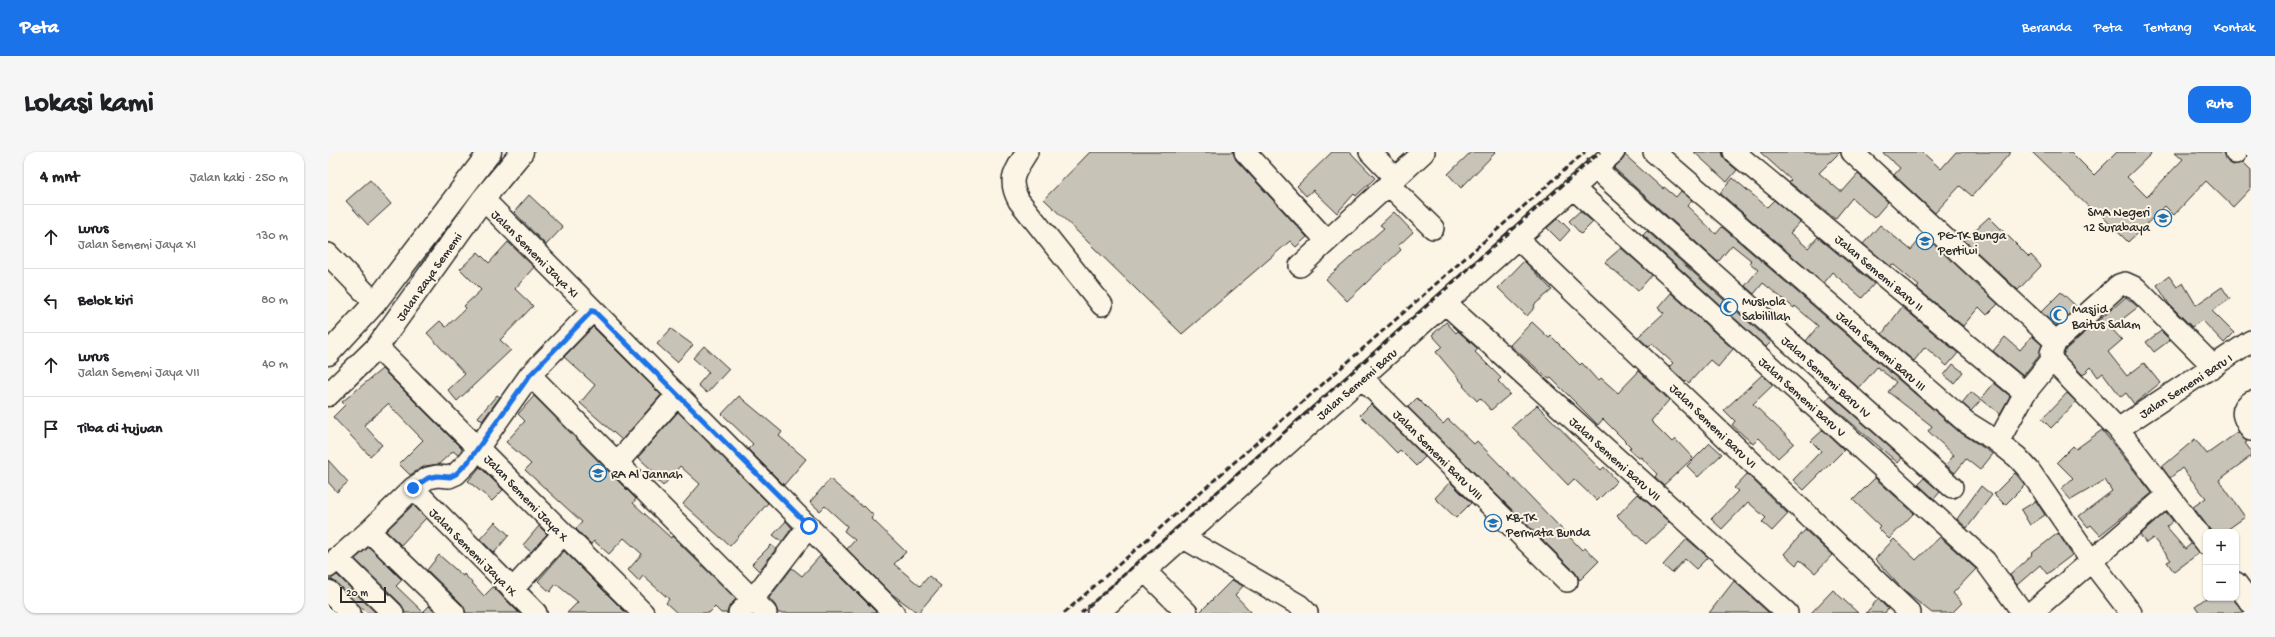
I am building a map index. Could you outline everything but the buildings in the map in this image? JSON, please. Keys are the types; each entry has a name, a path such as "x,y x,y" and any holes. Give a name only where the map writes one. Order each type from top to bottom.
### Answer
{"main road":[{"name":"Jalan Raya Sememi","path":"331,346 376,303 490,152"},
{"name":"Jalan Raya Sememi","path":"328,395 377,347 483,199 522,152"}],"street":[{"path":"1027,152 1013,175 1012,188 1019,201 1102,305"},
{"path":"1245,152 1327,241"},
{"path":"1370,152 1403,167 1433,228"},
{"name":"Jalan Sememi Baru","path":"1098,613 1144,570 1362,378 1614,152"},
{"name":"Jalan Sememi Baru III","path":"1654,152 1966,422 1998,442 2017,457 2029,470 2092,562 2131,613"},
{"name":"Jalan Sememi Baru II","path":"1734,152 2025,393"},
{"path":"1852,152 2054,351 2118,429 2203,540"},
{"path":"1300,266 1403,167"},
{"name":"Jalan Sememi Baru IV","path":"1596,168 1952,487"},
{"name":"Jalan Sememi Baru V","path":"1573,188 1985,561 2023,613"},
{"name":"Jalan Sememi Jaya XI","path":"483,199 894,613"},
{"name":"Jalan Sememi Baru VI","path":"1517,238 1910,613"},
{"path":"328,254 376,303"},
{"path":"1998,442 2025,393 2054,351 2119,285 2131,284 2136,288 2214,367"},
{"name":"Jalan Sememi Baru VII","path":"1444,303 1787,613"},
{"path":"393,613 333,563 369,531 413,488 428,478 437,476 450,477 456,474 468,462 530,375 593,310"},
{"name":"Jalan Sememi Baru I","path":"2118,429 2214,367 2251,341"},
{"name":"Jalan Sememi Jaya X","path":"377,347 643,613"},
{"path":"530,375 618,462 753,608 809,526"},
{"name":"Jalan Sememi Baru VIII","path":"1362,378 1567,581"},
{"path":"618,462 678,395"},
{"path":"2248,404 2243,411 2244,418 2251,430"},
{"name":"Jalan Sememi Jaya IX","path":"413,488 536,613"},
{"path":"2030,613 2092,562 2168,495"},
{"path":"369,531 454,613"},
{"path":"512,590 563,534"},
{"path":"1182,537 1306,610"},
{"path":"1144,570 1187,613"},
{"path":"2239,587 2251,603"},
{"path":"328,591 350,613"}],"railway":[{"path":"1064,613 1585,152"},
{"path":"1081,613 1600,152"}],"place":[{"name":"SMA Negeri 12 Surabaya","path":"2163,218"},
{"name":"PG-TK Bunga Pertiwi","path":"1925,241"},
{"name":"Mushola Sabilillah","path":"1729,307"},
{"name":"Masjid Baitus Salam","path":"2059,315"},
{"name":"RA Al Jannah","path":"598,473"},
{"name":"KB-TK Permata Bunda","path":"1493,523"}],"route":[{"path":"413,488 428,478 437,476 450,477 456,474 468,462 490,429 530,375 593,310 809,526"}]}
